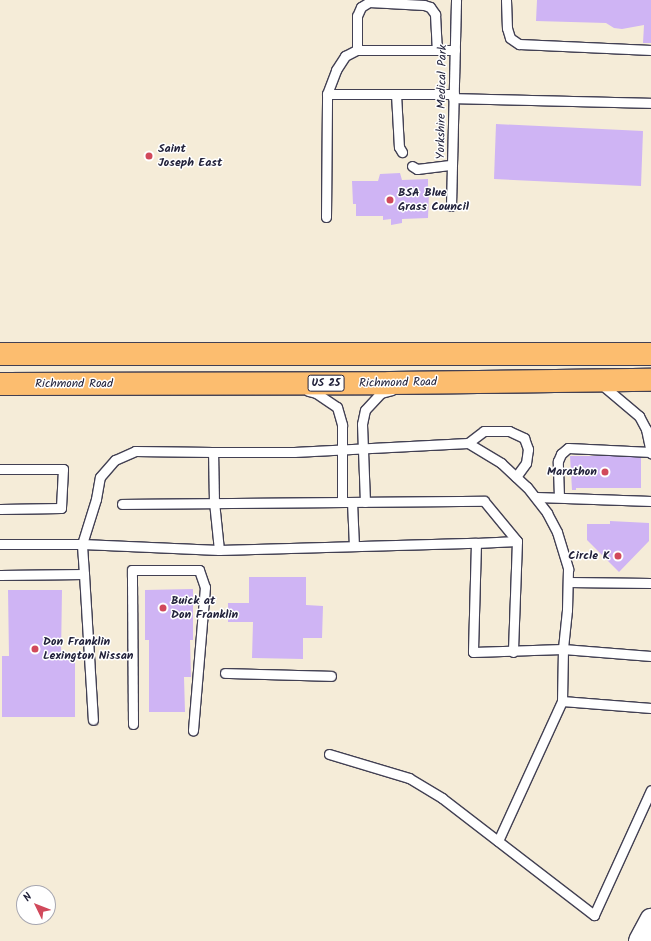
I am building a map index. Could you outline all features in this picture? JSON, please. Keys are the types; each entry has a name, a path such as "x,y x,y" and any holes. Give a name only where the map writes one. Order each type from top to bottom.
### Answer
{"highway":[{"path":"0,354 651,354"},
{"name":"Richmond Road","path":"0,384 651,380"}],"street":[{"path":"640,941 651,920"}],"lane":[{"name":"Yorkshire Medical Park","path":"451,206 456,0"},
{"path":"506,0 507,28 510,38 518,44 651,50"},
{"path":"357,50 357,16 361,7 369,2 424,5 430,7 435,14 437,50"},
{"path":"326,216 327,94 336,70 345,56 357,50 455,50"},
{"path":"327,94 396,94 651,103"},
{"path":"396,94 399,147 402,152"},
{"path":"412,166 417,169 452,165"},
{"path":"559,498 558,462 561,454 568,448 651,452 646,429 639,416 597,380"},
{"path":"365,502 362,424 365,410 381,393 413,382"},
{"path":"279,383 316,393 337,407 342,425 342,502"},
{"path":"93,720 82,544 96,499 100,477 116,460 135,451 294,452 468,443 484,432 510,431 524,438 528,449 526,463 516,477"},
{"path":"468,443 501,463 536,497 557,532 568,569 567,610 563,649 562,701 498,841"},
{"path":"213,452 214,502 219,550"},
{"path":"0,469 63,469 61,508 0,509"},
{"path":"536,497 651,501"},
{"path":"122,504 214,502 484,501 517,541 513,652"},
{"path":"352,502 354,546"},
{"path":"0,544 82,544 219,550 517,541"},
{"path":"476,543 473,652 513,652 563,649 651,656"},
{"path":"133,724 132,570 200,570 205,587 192,731"},
{"path":"0,575 84,574"},
{"path":"568,582 651,583"},
{"path":"225,673 330,676"},
{"path":"562,701 651,708"},
{"path":"329,754 409,778 442,798 594,915 651,790"}],"building":[{"path":"537,0 651,0 651,43 643,43 644,25 622,29 614,28 606,23 536,21"},
{"path":"496,124 643,131 641,186 494,179"},
{"name":"BSA Blue Grass Council","path":"400,173 402,180 428,179 428,218 402,219 402,223 391,225 391,219 383,220 383,216 356,216 356,204 353,204 352,181 378,181 380,174"},
{"name":"Marathon","path":"570,456 641,456 641,488 576,488 576,490 572,490"},
{"name":"Circle K","path":"610,521 649,523 649,541 619,572 587,540 587,524 610,524"},
{"path":"249,577 306,577 306,605 323,606 322,638 303,638 303,659 252,658 253,622 228,622 228,603 249,603"},
{"path":"193,589 193,640 190,640 191,677 184,677 185,712 149,712 149,640 145,640 145,590"},
{"name":"Don Franklin Lexington Nissan","path":"8,590 62,590 61,656 75,656 75,717 2,717 2,656 9,656"}],"place":[{"name":"Saint Joseph East","path":"149,156"},
{"name":"BSA Blue Grass Council","path":"390,200"},
{"name":"Marathon","path":"605,472"},
{"name":"Circle K","path":"618,556"},
{"name":"Buick at Don Franklin","path":"163,608"},
{"name":"Don Franklin Lexington Nissan","path":"35,649"}]}
